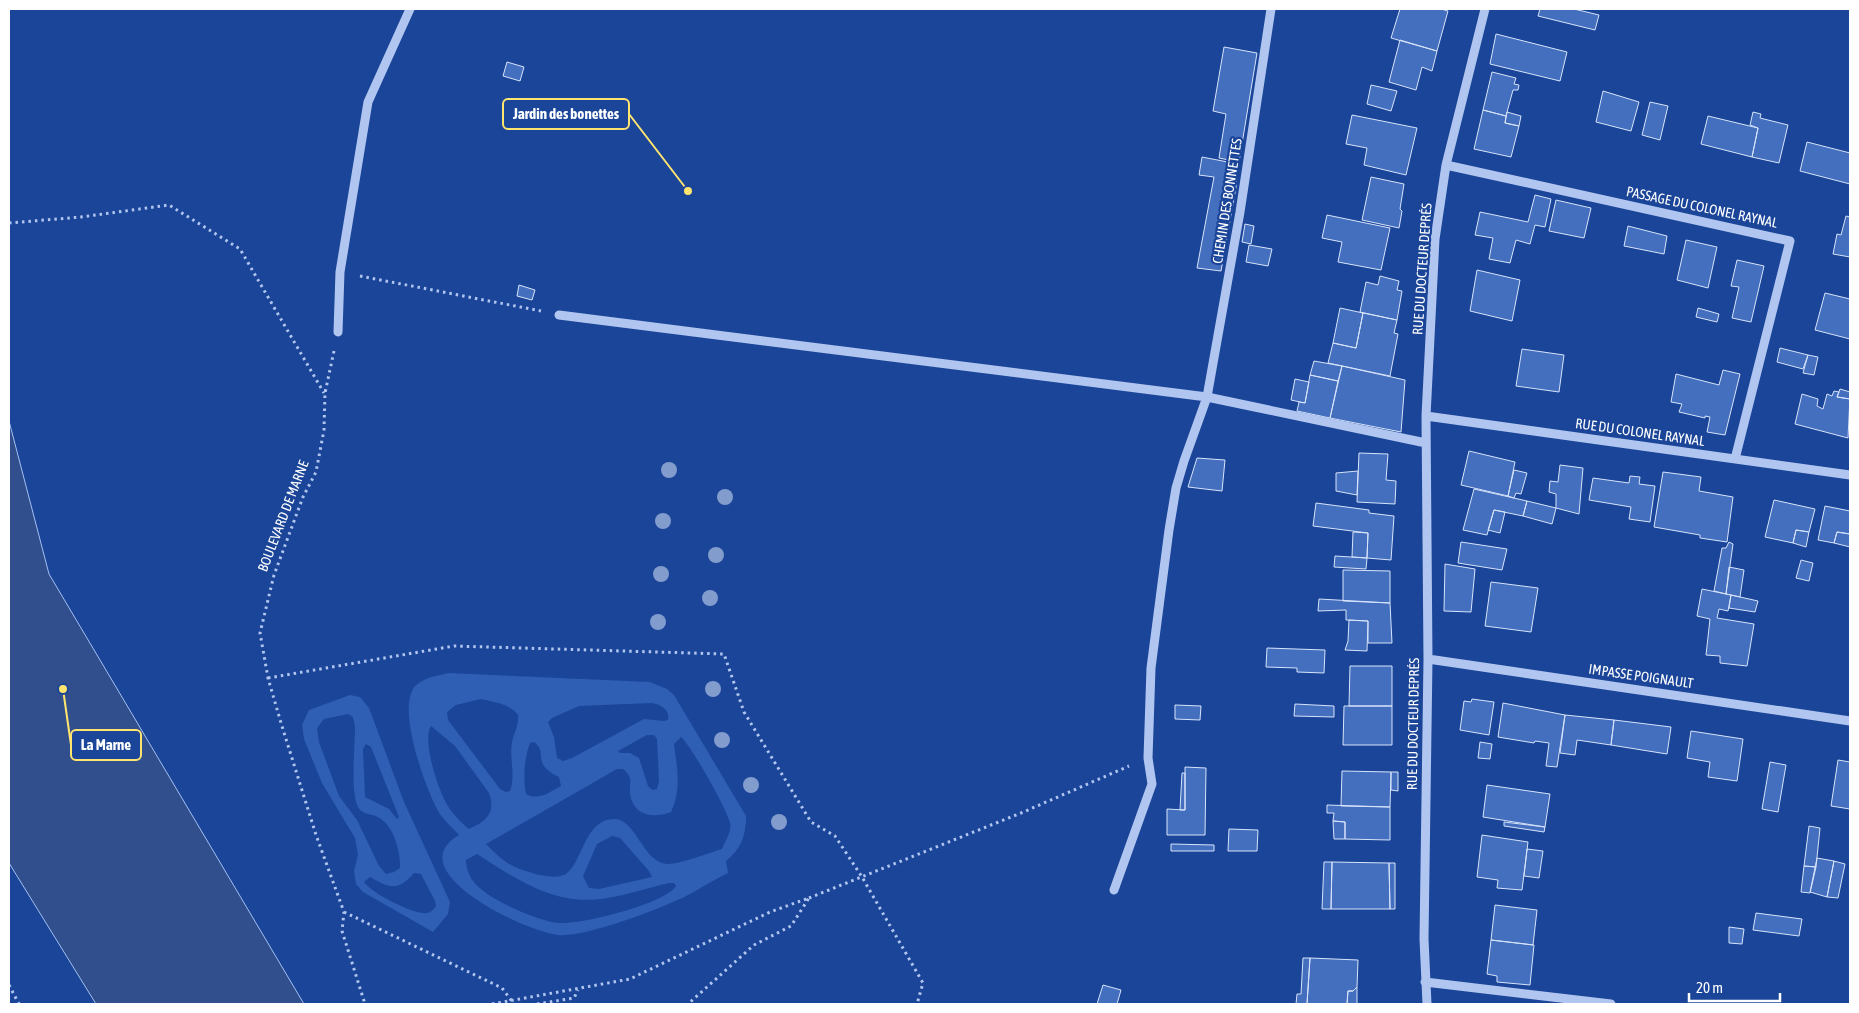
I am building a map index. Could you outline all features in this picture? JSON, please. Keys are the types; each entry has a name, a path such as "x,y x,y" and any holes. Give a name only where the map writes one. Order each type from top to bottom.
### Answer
{"street":[{"path":"338,332 340,272 368,102 410,9"},
{"name":"CHEMIN DES BONNETTES","path":"1114,890 1152,784 1148,758 1151,668 1169,530 1184,461 1207,397 1240,212 1271,9"},
{"name":"RUE DU DOCTEUR DEPRÉS","path":"1427,1004 1425,982 1428,659 1426,416 1435,239 1446,165 1485,9"},
{"name":"PASSAGE DU COLONEL RAYNAL","path":"1446,165 1790,241 1735,459"},
{"path":"559,315 1207,397 1426,443"},
{"name":"RUE DU COLONEL RAYNAL","path":"1426,416 1850,475"},
{"name":"IMPASSE POIGNAULT","path":"1428,659 1850,721"},
{"path":"1425,982 1611,1004"}],"path":[{"path":"9,223 81,217 169,205 240,249 324,393"},
{"path":"340,272 559,315"},
{"name":"BOULEVARD DE MARNE","path":"338,332 324,393 324,430 316,472 303,496 274,576 260,633 268,678 316,835 344,912"},
{"path":"268,678 454,646 724,654 744,712 811,822 835,836 862,876 923,983 917,1004"},
{"path":"492,1004 630,979 770,912 810,898 1021,813 1148,758"},
{"path":"688,1004 754,945 791,926 810,898"},
{"path":"365,1004 342,931 344,912 502,988 514,1004"},
{"path":"9,985 19,1004"},
{"path":"537,1004 574,998 578,989"}],"shaded area":[{"path":"9,421 49,574 304,1004 96,1004 9,863"},
{"path":"449,673 650,682 667,689 674,695 746,816 742,842 726,861 728,873 680,899 645,913 605,927 570,935 558,935 520,923 496,912 473,897 455,882 444,865 444,850 459,835 437,809 426,784 415,750 409,716 409,702 415,687 423,680","holes":["481,699 496,702 515,711 518,715 518,722 511,748 512,785 510,791 506,792 500,789 448,720 447,712 456,705","651,703 664,708 668,716 668,720 664,721 644,719 563,761 557,758 554,737 548,722 552,718 579,706","431,726 455,746 489,793 491,800 490,811 481,823 469,829 449,808 434,773 428,741","647,735 654,735 657,739 659,781 657,789 652,790 648,786 639,758 630,753 620,753 618,751","681,737 700,764 728,816 730,823 729,833 722,849 676,863 661,863 647,851 630,827 616,819 606,820 591,832 577,859 567,873 554,877 527,872 511,865 486,844 617,769 623,769 629,775 632,801 640,811 651,815 671,812 677,795 674,744","534,742 540,750 542,763 550,772 559,777 561,786 535,797 526,794 526,756 530,743","612,836 620,838 652,877 599,889 589,888 583,876 597,844","477,854 535,888 550,894 583,900 610,898 669,883 674,883 676,886 669,893 656,900 621,912 584,921 558,923 537,918 512,908 489,895 479,888 468,871 466,860"]},
{"path":"350,695 360,697 369,708 404,802 450,902 448,914 433,932 363,892 356,884 354,871 358,855 355,838 322,783 304,739 302,725 309,710","holes":["348,714 353,717 355,727 354,790 356,800 360,810 381,819 390,828 398,848 400,862 400,868 394,872 386,874 379,866 357,820 339,796 319,742 317,728 324,719","366,744 371,747 399,817 397,819 389,809 365,797 363,749","414,873 421,874 435,901 436,906 432,911 421,913 403,907 375,892 364,882 370,877 388,886 398,886"]}],"building":[{"path":"1400,9 1441,9 1448,11 1437,51 1391,38"},
{"path":"1540,9 1574,9 1599,15 1595,30 1538,16"},
{"path":"1496,34 1567,52 1560,81 1490,64"},
{"path":"1400,40 1437,51 1432,71 1422,67 1416,90 1389,82"},
{"path":"1224,47 1257,53 1239,162 1219,158 1226,114 1213,111"},
{"path":"507,62 524,67 520,81 503,76"},
{"path":"1492,72 1516,78 1514,84 1519,85 1518,90 1513,90 1506,116 1483,110"},
{"path":"1371,85 1397,91 1391,111 1367,104"},
{"path":"1603,91 1639,102 1631,131 1596,122"},
{"path":"1650,102 1668,106 1660,140 1642,135"},
{"path":"1483,110 1506,116 1505,123 1519,126 1511,157 1474,149"},
{"path":"1507,112 1521,116 1519,126 1505,123"},
{"path":"1753,112 1761,114 1760,118 1788,125 1779,163 1752,157 1758,128 1750,125"},
{"path":"1352,115 1417,128 1406,175 1364,165 1367,148 1346,144"},
{"path":"1708,116 1758,128 1752,157 1701,144"},
{"path":"1807,142 1850,153 1850,184 1800,171"},
{"path":"1202,157 1238,164 1236,187 1221,271 1197,268 1214,177 1199,175"},
{"path":"1371,177 1404,184 1399,228 1362,220"},
{"path":"1535,195 1551,199 1545,227 1535,225 1530,244 1516,240 1510,263 1489,259 1493,238 1475,235 1480,212 1528,222"},
{"path":"1556,200 1591,208 1584,238 1549,231"},
{"path":"1327,215 1390,228 1381,270 1338,262 1342,242 1322,238"},
{"path":"1846,216 1850,217 1850,257 1833,254 1837,234 1841,235"},
{"path":"1245,224 1254,226 1251,244 1242,242"},
{"path":"1628,226 1667,236 1664,254 1624,246"},
{"path":"1686,240 1717,247 1708,288 1677,280"},
{"path":"1249,245 1272,249 1268,266 1246,262"},
{"path":"1737,260 1764,266 1751,322 1732,318 1739,287 1731,286"},
{"path":"1477,270 1520,280 1512,321 1470,311"},
{"path":"1380,276 1399,281 1397,290 1402,291 1397,320 1360,312 1366,282 1378,285"},
{"path":"519,285 535,290 532,300 517,296"},
{"path":"1825,293 1850,299 1850,339 1815,330"},
{"path":"1340,308 1363,313 1356,348 1333,343"},
{"path":"1698,308 1719,314 1717,322 1696,317"},
{"path":"1363,313 1397,320 1394,333 1398,334 1390,376 1328,363 1333,343 1356,348"},
{"path":"1780,348 1808,355 1803,369 1777,362"},
{"path":"1522,349 1564,355 1559,392 1516,386"},
{"path":"1808,355 1818,357 1814,375 1803,373"},
{"path":"1314,361 1342,366 1338,381 1310,375"},
{"path":"1342,366 1405,380 1401,432 1330,418"},
{"path":"1723,370 1740,374 1725,435 1707,432 1710,417 1705,416 1705,418 1679,412 1682,404 1671,402 1676,374 1719,385"},
{"path":"1310,375 1338,381 1330,418 1297,411 1299,402 1305,403"},
{"path":"1295,379 1309,382 1305,403 1291,400"},
{"path":"1840,389 1850,392 1850,399 1837,397"},
{"path":"1834,391 1839,392 1837,397 1850,399 1848,438 1795,424 1802,394 1818,399 1817,406 1823,409 1827,394 1832,396"},
{"path":"1469,451 1515,462 1508,496 1461,485"},
{"path":"1359,453 1388,454 1386,480 1396,481 1395,504 1357,502"},
{"path":"1197,458 1225,460 1222,491 1188,487"},
{"path":"1560,465 1583,468 1579,514 1556,508 1556,494 1549,492 1550,481 1558,482"},
{"path":"1514,470 1527,473 1521,494 1516,493 1514,498 1508,496"},
{"path":"1358,471 1357,495 1336,491 1336,473"},
{"path":"1663,472 1701,477 1699,491 1733,497 1727,542 1700,538 1700,535 1654,527"},
{"path":"1630,476 1640,477 1639,484 1655,486 1650,522 1629,519 1631,507 1589,500 1593,478 1629,483"},
{"path":"1474,489 1527,501 1523,516 1494,510 1487,535 1463,530"},
{"path":"1774,500 1815,509 1809,532 1796,530 1793,543 1765,537"},
{"path":"1527,501 1556,508 1552,524 1523,516"},
{"path":"1316,503 1369,510 1369,513 1394,516 1391,560 1367,558 1368,533 1313,526"},
{"path":"1825,506 1850,511 1850,534 1837,532 1834,543 1818,540"},
{"path":"1494,510 1505,512 1500,533 1488,530"},
{"path":"1796,530 1809,532 1806,547 1793,543"},
{"path":"1353,532 1368,533 1367,558 1352,557"},
{"path":"1837,532 1850,534 1850,547 1834,543"},
{"path":"1461,542 1507,549 1502,570 1458,563"},
{"path":"1729,542 1733,544 1726,594 1714,591 1722,548 1726,548"},
{"path":"1335,556 1367,558 1366,569 1334,567"},
{"path":"1801,560 1813,563 1809,581 1796,578"},
{"path":"1445,564 1475,569 1471,612 1444,611"},
{"path":"1729,567 1744,570 1740,597 1726,594"},
{"path":"1343,570 1390,571 1390,603 1343,601"},
{"path":"1491,582 1538,588 1531,632 1485,626"},
{"path":"1702,589 1731,595 1728,611 1719,609 1717,618 1754,624 1747,666 1720,663 1720,656 1706,655 1710,619 1697,616"},
{"path":"1731,595 1758,601 1755,612 1729,608"},
{"path":"1319,599 1390,603 1392,643 1368,643 1368,621 1346,620 1346,610 1318,611"},
{"path":"1349,620 1368,621 1367,651 1345,650 1348,641"},
{"path":"1267,648 1325,650 1324,673 1297,672 1297,668 1266,667"},
{"path":"1350,666 1392,666 1392,706 1349,706"},
{"path":"1472,699 1494,702 1489,735 1460,730 1464,701 1471,702"},
{"path":"1503,703 1565,715 1557,767 1546,766 1549,743 1535,741 1534,743 1498,737"},
{"path":"1295,704 1334,706 1334,717 1294,716"},
{"path":"1175,705 1201,706 1200,720 1175,719"},
{"path":"1344,706 1392,706 1392,745 1343,745"},
{"path":"1565,715 1614,720 1611,745 1577,740 1575,755 1560,753"},
{"path":"1614,720 1671,727 1667,754 1611,745"},
{"path":"1691,731 1743,739 1737,781 1708,777 1710,762 1687,758"},
{"path":"1480,742 1492,744 1490,759 1478,758"},
{"path":"1838,760 1850,762 1850,809 1831,806"},
{"path":"1770,762 1786,765 1778,812 1762,809"},
{"path":"1185,767 1206,768 1205,835 1167,835 1167,809 1185,810"},
{"path":"1342,771 1391,772 1390,807 1341,806"},
{"path":"1391,772 1398,772 1398,791 1391,790"},
{"path":"1182,773 1185,773 1185,810 1180,810"},
{"path":"1487,785 1550,794 1545,827 1483,817"},
{"path":"1327,805 1390,807 1390,840 1345,839 1345,822 1333,821 1334,813 1327,813"},
{"path":"1333,821 1345,822 1345,839 1334,839"},
{"path":"1504,822 1545,827 1544,832 1504,826"},
{"path":"1809,826 1820,828 1816,867 1804,866"},
{"path":"1229,829 1258,830 1257,851 1228,851"},
{"path":"1482,835 1528,842 1522,890 1497,888 1498,880 1477,877"},
{"path":"1171,844 1214,845 1214,851 1171,851"},
{"path":"1527,849 1543,851 1539,878 1524,876"},
{"path":"1817,858 1834,861 1827,897 1810,892"},
{"path":"1834,861 1845,864 1838,898 1827,897"},
{"path":"1324,862 1332,862 1331,909 1322,909"},
{"path":"1332,862 1389,863 1390,909 1331,909"},
{"path":"1389,863 1395,863 1395,909 1390,909"},
{"path":"1804,866 1816,867 1810,893 1801,892"},
{"path":"1495,905 1537,910 1533,945 1491,940"},
{"path":"1756,913 1802,919 1799,936 1753,930"},
{"path":"1729,927 1744,929 1742,944 1729,943"},
{"path":"1491,940 1534,945 1530,985 1497,982 1497,976 1487,974"},
{"path":"1303,958 1310,958 1307,1004 1296,1004 1297,994 1301,994"},
{"path":"1310,958 1358,960 1357,987 1353,991 1348,991 1347,1004 1307,1004"},
{"path":"1103,985 1121,990 1117,1004 1097,1004"},
{"path":"1357,987 1357,1004 1347,1004 1348,991 1353,991"}],"place":[{"name":"Jardin des bonettes","path":"688,191"},
{"name":"La Marne","path":"63,689"}]}
